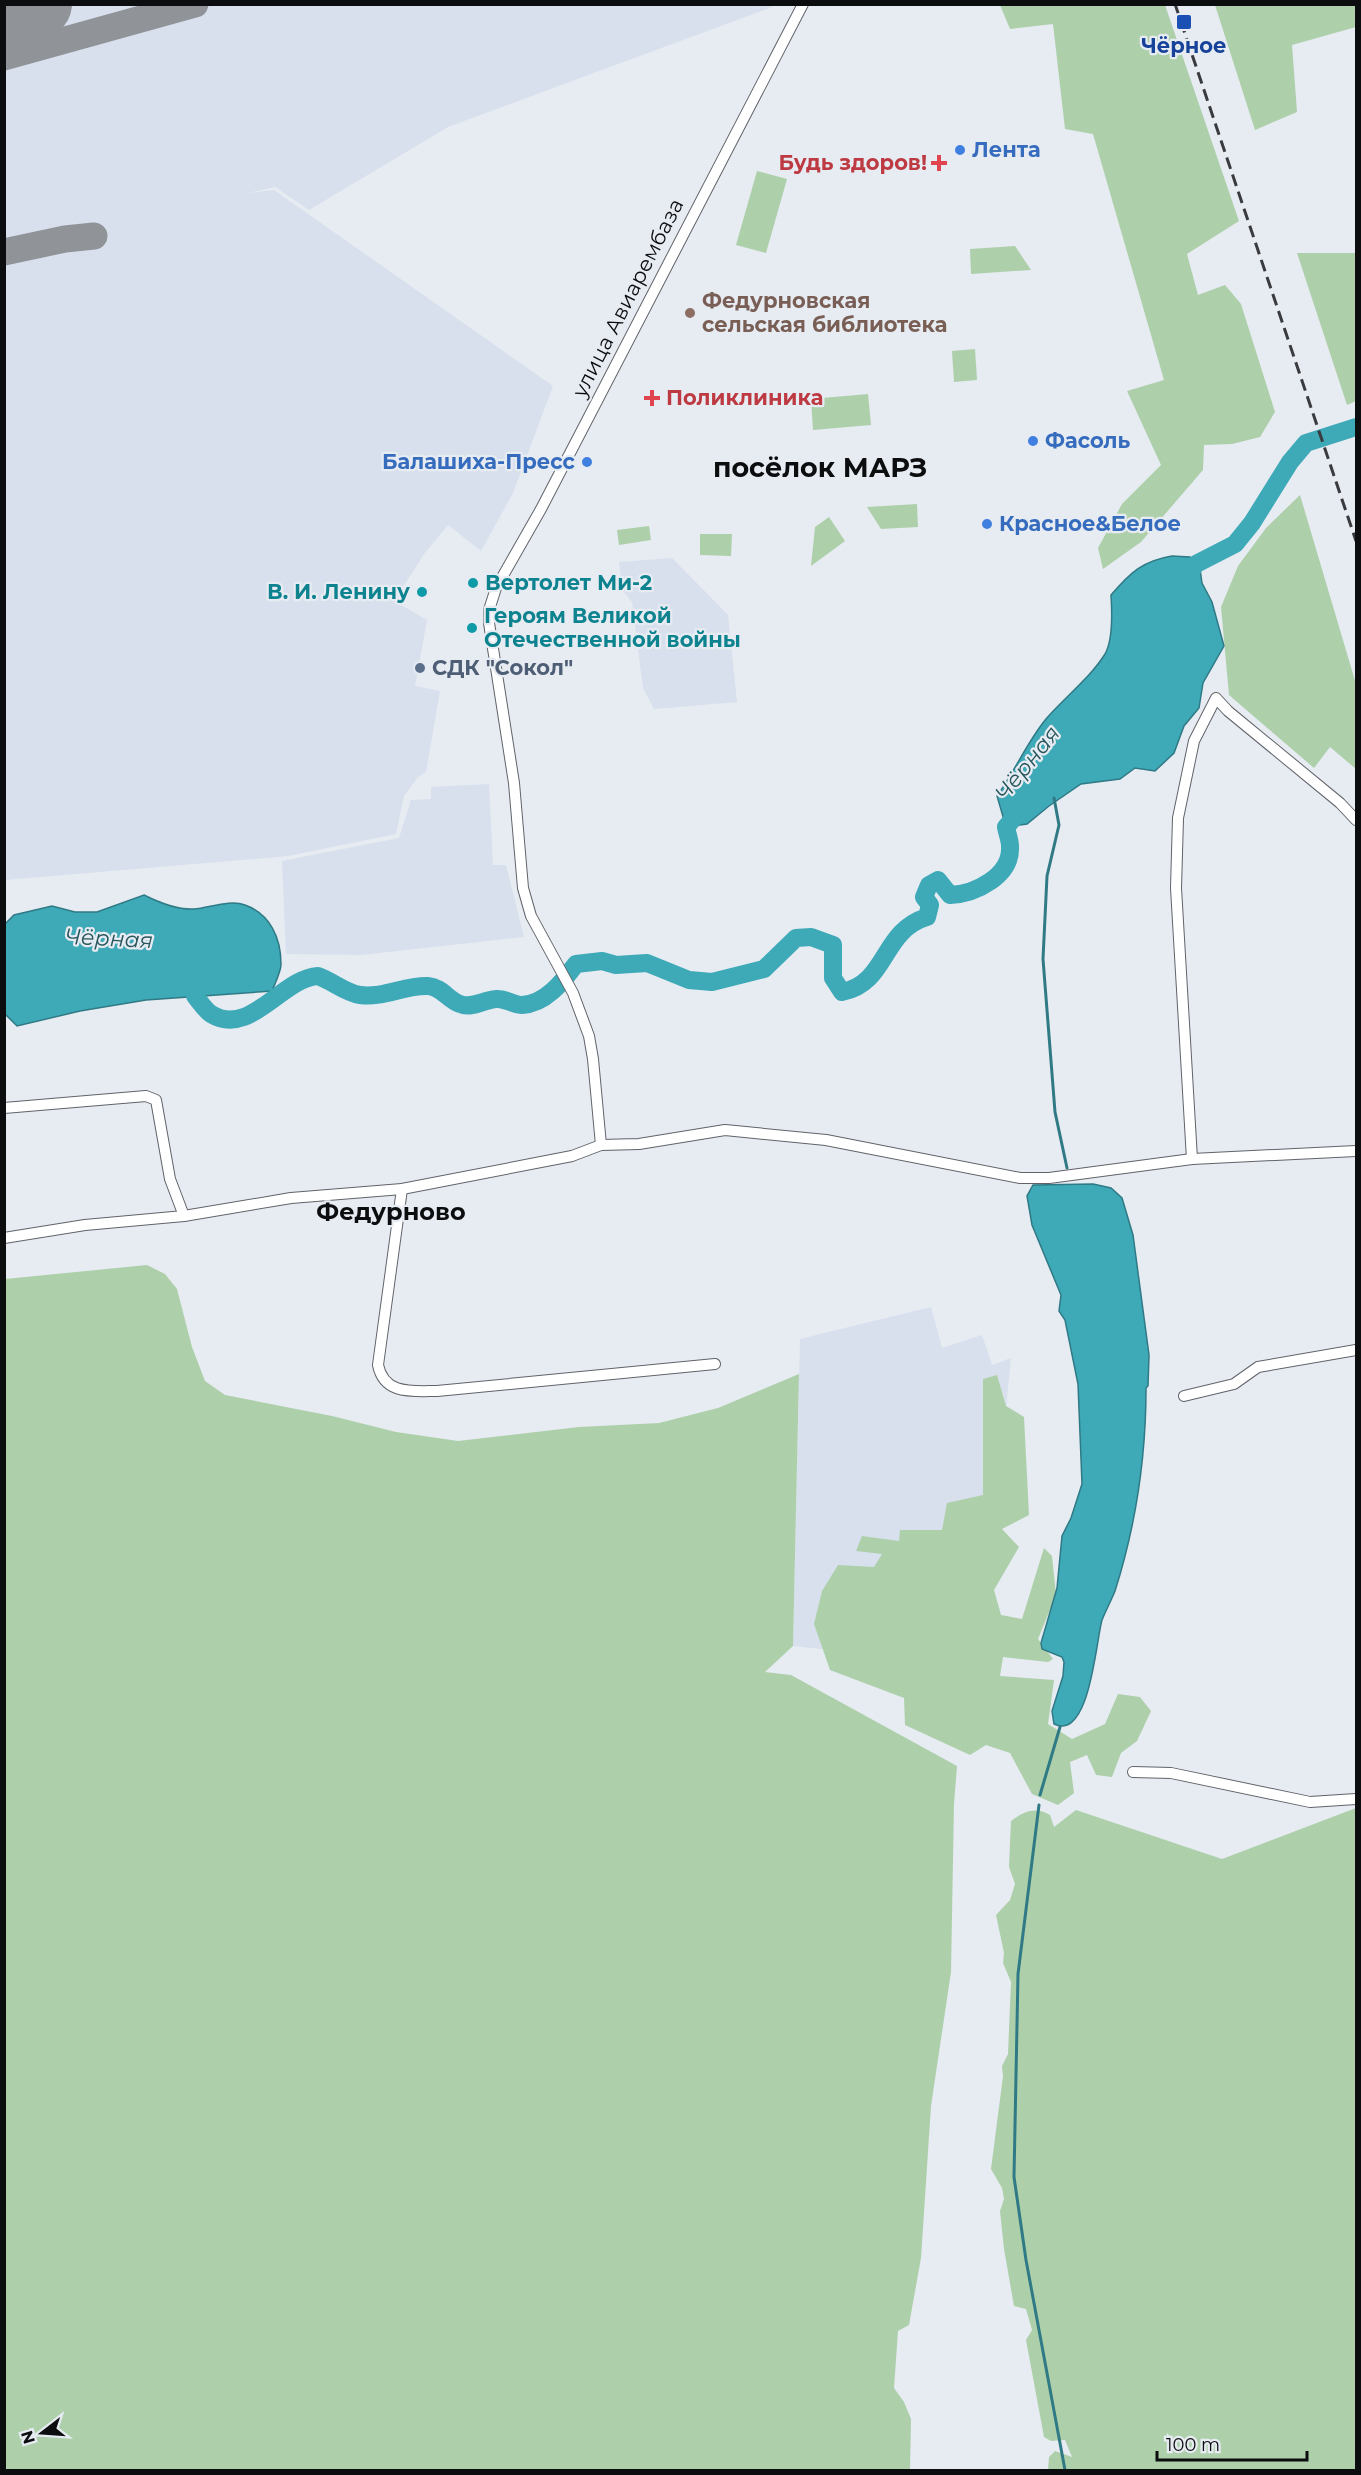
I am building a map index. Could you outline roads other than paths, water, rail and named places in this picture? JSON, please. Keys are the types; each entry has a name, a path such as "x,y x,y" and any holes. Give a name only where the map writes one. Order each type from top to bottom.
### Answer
{"street":[{"name":"улица Авиарембаза","path":"601,1145 589,1036 573,993 534,924 523,888 514,783 491,637 489,610 496,588 541,509 803,4"},
{"path":"1192,1159 1176,888 1178,818 1194,741 1216,698 1228,711 1340,803 1356,820"},
{"path":"4,1108 146,1096 156,1100 170,1179 184,1216"},
{"path":"4,1238 84,1225 184,1216 291,1198 402,1189 572,1156 601,1145 639,1144 725,1130 826,1140 1020,1178 1049,1178 1192,1159 1356,1151"},
{"path":"402,1189 378,1365 380,1374 387,1385 396,1389 437,1391 715,1364"},
{"path":"1184,1396 1234,1384 1258,1367 1356,1350"},
{"path":"1133,1772 1171,1773 1310,1802 1356,1799"}],"water":[{"path":"1172,556 1190,557 1200,569 1202,583 1212,602 1224,646 1203,683 1199,708 1184,726 1174,753 1155,771 1135,768 1120,779 1081,784 1027,824 1006,827 997,796 1039,728 1105,654 1111,633 1111,595 1137,569 1152,561"},
{"path":"144,895 168,905 188,909 239,903 261,914 272,928 279,945 281,964 272,991 146,1000 80,1011 17,1026 5,1014 5,924 14,915 52,906 75,912 97,912"},
{"path":"1093,1184 1111,1188 1122,1198 1133,1235 1149,1355 1148,1386 1146,1388 1142,1465 1129,1541 1115,1591 1102,1620 1094,1666 1083,1704 1076,1718 1066,1725 1054,1724 1052,1711 1063,1676 1064,1662 1062,1657 1042,1649 1041,1643 1057,1588 1062,1536 1071,1518 1082,1484 1078,1384 1065,1320 1059,1311 1061,1295 1032,1225 1027,1196 1033,1185"}],"waterway":[{"name":"Чёрная","path":"1183,583 1196,564 1235,544 1252,523 1290,462 1306,443 1356,427"},
{"path":"1054,798 1059,825 1047,876 1043,959 1055,1112 1067,1168"},
{"name":"Чёрная","path":"195,996 211,1014 225,1019 239,1018 253,1013 305,979 318,976 360,995 378,995 411,987 428,986 464,1005 499,999 522,1005 531,1004 546,996 560,984 576,964 602,961 616,965 647,963 689,980 712,982 764,969 796,938 811,937 833,945 833,978 842,992 857,987 868,978 901,933 912,924 927,917 930,905 924,897 929,885 938,880 950,895 960,894 980,887 998,874 1009,857 1010,844 1006,827 1021,810"},
{"path":"1040,1795 1060,1727"},
{"path":"1039,1805 1018,1974 1014,2177 1026,2260 1065,2470"}],"railway":[{"path":"1175,4 1356,541"}],"place":[{"name":"Чёрное","path":"1184,22"},
{"name":"Лента","path":"960,150"},
{"name":"Будь здоров!","path":"939,163"},
{"name":"Федурновская сельская библиотека","path":"690,313"},
{"name":"Поликлиника","path":"652,398"},
{"name":"Фасоль","path":"1033,441"},
{"name":"Балашиха-Пресс","path":"587,462"},
{"name":"Красное&Белое","path":"987,524"},
{"name":"Вертолет Ми-2","path":"473,583"},
{"name":"В. И. Ленину","path":"422,592"},
{"name":"Героям Великой Отечественной войны","path":"472,628"},
{"name":"СДК \"Сокол\"","path":"420,668"}],"district":[{"name":"посёлок МАРЗ","path":"820,468"},
{"name":"Федурново","path":"391,1212"}]}
